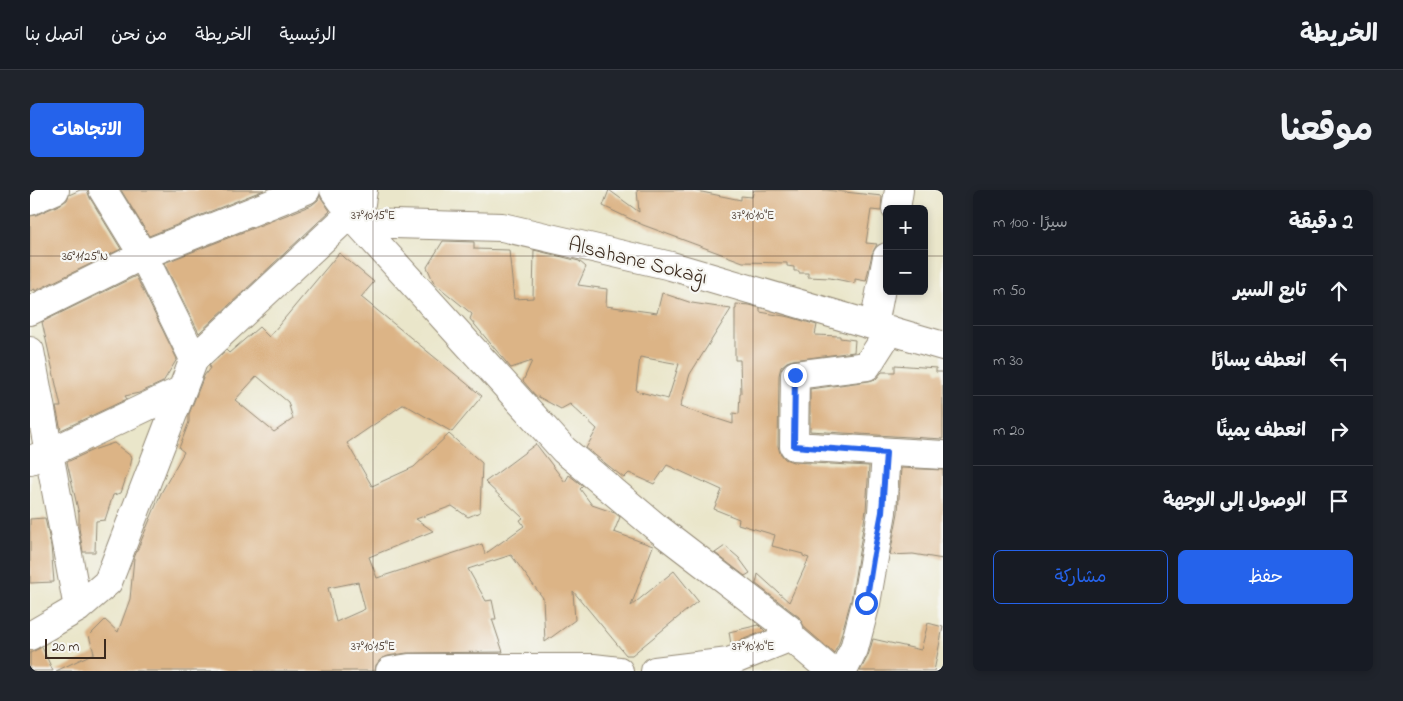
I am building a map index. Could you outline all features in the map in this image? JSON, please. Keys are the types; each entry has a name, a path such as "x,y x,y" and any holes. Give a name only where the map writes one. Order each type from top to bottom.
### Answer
{"street":[{"path":"30,202 55,190"},
{"path":"103,190 143,255 194,359"},
{"path":"30,311 143,255 306,190"},
{"path":"334,190 354,219 564,450 656,527 789,629 791,637 831,671"},
{"path":"30,636 78,608 108,582 194,359 354,219 363,190"},
{"path":"897,205 899,190"},
{"name":"Alsahane Sokağı","path":"354,219 502,227 671,266 943,346"},
{"path":"884,295 882,328 868,366 795,375 794,446 943,456"},
{"path":"30,351 39,457 78,608"},
{"path":"39,457 182,390"},
{"path":"843,671 854,649 866,603 882,512 886,453"},
{"path":"655,671 728,662 791,637"},
{"path":"390,671 409,668 594,668 620,671"}],"building":[{"path":"80,190 87,190 121,249 35,291 35,289 30,291 30,216 61,204 67,200 69,195"},
{"path":"121,190 264,190 149,236"},
{"path":"609,190 639,212 637,190 692,190 741,200 741,196 752,197 754,190 826,190 882,196 881,211 871,210 866,243 877,244 872,254 866,281 855,279 855,283 830,278 808,277 808,273 794,271 794,267 787,266 787,263 743,262 643,225 603,206"},
{"path":"320,196 330,211 199,333 164,263 312,205"},
{"path":"443,241 474,242 474,249 509,250 514,299 533,298 534,250 579,261 586,267 578,285 607,289 606,306 657,313 662,293 692,303 731,309 690,374 680,407 733,424 733,413 739,414 741,393 740,360 735,360 736,304 750,305 760,308 760,312 790,317 817,325 815,335 840,336 840,338 855,340 854,352 793,360 781,367 779,375 778,446 780,453 785,459 793,462 869,466 866,510 851,600 839,643 834,653 805,628 799,617 756,584 758,574 789,602 809,558 803,556 803,554 772,546 775,535 738,524 739,519 714,509 722,490 667,465 654,484 629,473 624,478 586,448 597,429 570,404 561,409 535,395 523,381 532,361 511,368 470,319 472,314 434,283 427,267","holes":["640,357 679,364 668,399 636,391"]},
{"path":"339,253 374,282 361,297 482,396 452,432 404,404 347,443 372,486 414,467 449,434 482,463 480,512 468,517 452,506 416,519 433,531 369,557 377,578 482,544 485,554 524,526 520,520 523,518 485,482 536,444 565,482 569,475 583,486 580,489 592,505 615,513 620,517 614,532 653,546 631,606 674,571 698,601 632,655 626,655 573,591 575,620 545,642 543,598 511,555 468,569 486,601 492,600 496,619 492,619 503,652 407,653 381,659 376,665 375,671 56,671 94,653 89,636 105,620 118,632 130,599 134,558 161,493 184,452 179,448 189,422 189,414 204,376 210,368 209,366 226,350 229,353 259,327 269,337","holes":["257,376 288,402 293,419 274,432 235,400","358,582 365,609 336,622 328,588"]},
{"path":"136,276 177,359 163,382 139,393 125,396 127,399 61,430 56,407 61,407 42,322"},
{"path":"895,365 936,368 936,372 943,372 943,439 810,431 810,389 869,381 876,379 882,372 895,372"},
{"path":"114,443 132,457 131,463 121,493 113,495 105,520 96,521 95,552 83,552 79,514 67,462"},
{"path":"901,468 943,470 943,559 913,554 890,555 898,513"},
{"path":"45,518 51,546 54,582 30,583 30,519"},
{"path":"725,546 739,558 750,573 745,576 715,553"},
{"path":"928,623 943,627 934,671 860,671 868,656 873,639 921,650"},
{"path":"759,625 765,631 731,644 729,632"},
{"path":"42,647 53,671 30,671 30,653"}],"route":[{"path":"795,375 794,446 886,453 882,512 866,603"}]}
